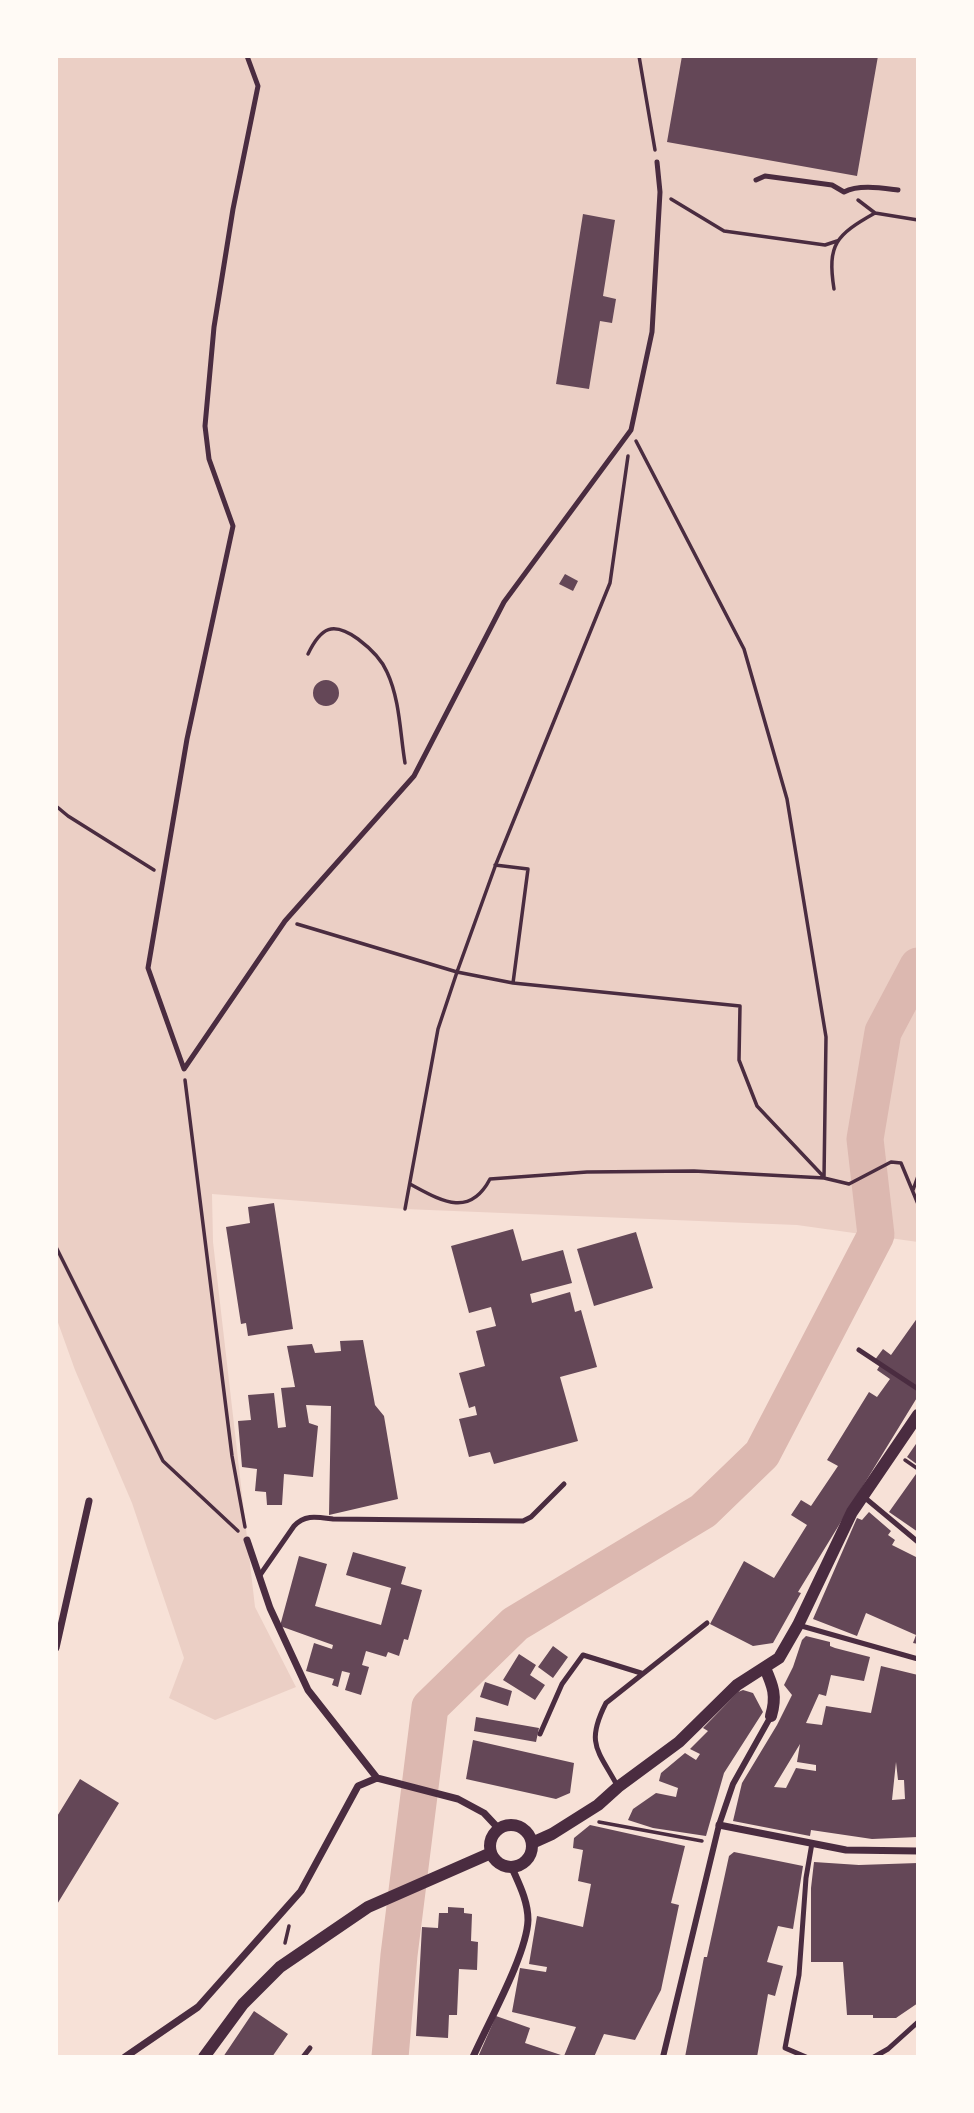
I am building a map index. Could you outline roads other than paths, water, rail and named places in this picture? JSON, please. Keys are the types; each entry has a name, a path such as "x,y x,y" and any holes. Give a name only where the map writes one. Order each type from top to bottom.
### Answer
{"street":[{"path":"532,1843 585,1815 679,1742 737,1685 779,1658 799,1625 852,1512 918,1415"},
{"path":"56,1648 89,1501"},
{"path":"247,1540 270,1608 307,1690 377,1778"},
{"path":"663,2057 719,1825 733,1784 771,1716 775,1701 775,1689 765,1668"},
{"path":"125,2057 142,2048 198,2007 300,1891 358,1786 377,1778 458,1799 484,1813 499,1829"},
{"path":"513,1825 526,1830 532,1850 525,1862 512,1868 499,1864 491,1853 491,1840 499,1829 513,1825"},
{"path":"719,1825 846,1850 918,1851"},
{"path":"204,2057 243,2004 280,1967 380,1901 491,1853"},
{"path":"473,2057 525,1943 528,1920 525,1899 512,1868"},
{"path":"133,2057 142,2048"}],"lane":[{"path":"247,56 258,86 233,209 214,327 205,426 209,458 233,526 187,739 148,968 184,1069 285,921 411,779 504,602 631,430 652,332 660,192 657,162"},
{"path":"756,180 765,176 832,185 844,192 848,189 872,187 898,190"},
{"path":"859,1350 918,1389"},
{"path":"260,1575 294,1526 309,1517 523,1521 531,1517 564,1484"},
{"path":"863,1496 918,1542"},
{"path":"618,1787 593,1739 596,1721 606,1703 707,1623"},
{"path":"799,1625 918,1659"},
{"path":"540,1734 562,1685 583,1655 641,1673"},
{"path":"806,2057 785,2048 799,1975 811,1843"},
{"path":"874,2057 888,2049 918,2022"},
{"path":"303,2057 310,2048"}],"waterway":[{"path":"390,2057 399,1955 430,1707 515,1624 703,1511 762,1454 876,1235 865,1139 883,1032 918,966"}]}
